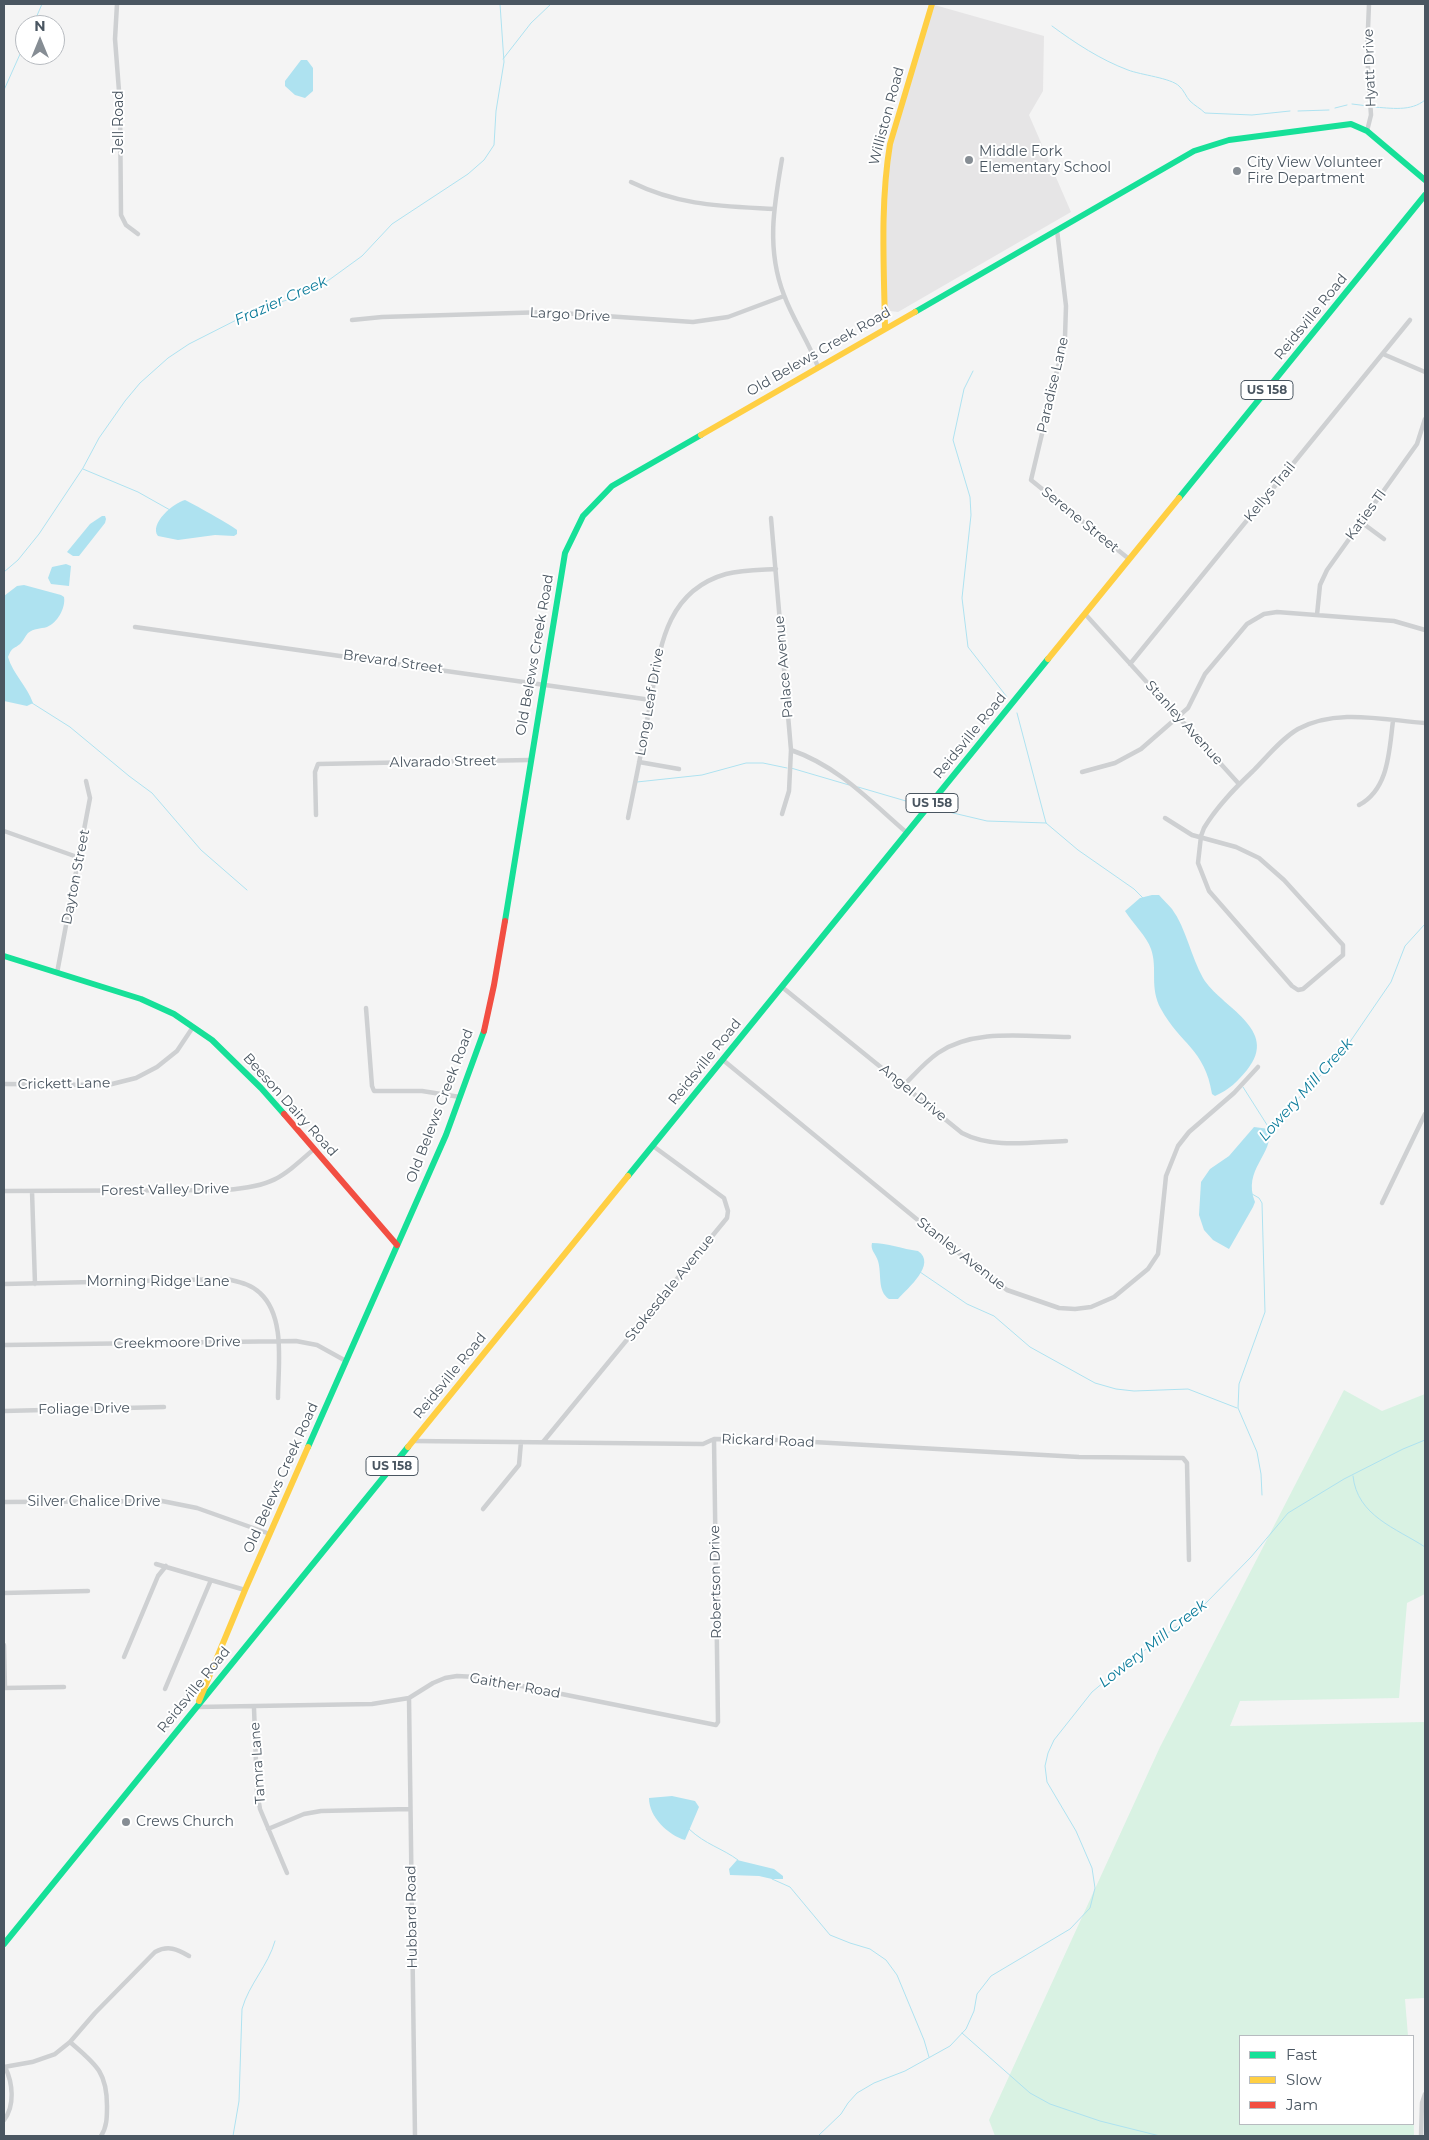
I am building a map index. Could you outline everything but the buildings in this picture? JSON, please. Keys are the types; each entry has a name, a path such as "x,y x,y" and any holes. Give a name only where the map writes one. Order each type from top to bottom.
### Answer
{"main road":[{"name":"Williston Road","path":"885,328 884,200 886,165 890,144 932,4"},
{"name":"Old Belews Creek Road","path":"196,1707 245,1590 446,1135 482,1039 494,985 565,553 577,523 591,504 612,486 1184,156 1203,148 1229,140 1351,124 1367,130 1425,180"},
{"name":"Reidsville Road","path":"4,1944 1086,615 1425,195"},
{"name":"Beeson Dairy Road","path":"4,956 140,999 174,1014 212,1040 261,1088 397,1246"}],"street":[{"name":"Jell Road","path":"117,4 115,40 120,104 121,215 126,225 138,234"},
{"name":"Hyatt Drive","path":"1367,130 1371,115 1367,53 1369,4"},
{"path":"782,159 774,209 772,242 776,270 784,296 811,348 818,367"},
{"path":"631,182 651,192 675,200 702,205 774,209"},
{"name":"Paradise Lane","path":"1030,480 1065,337 1066,306 1058,230"},
{"name":"Largo Drive","path":"352,320 382,317 547,312 693,322 728,317 784,296"},
{"name":"Kellys Trail","path":"1130,664 1410,320"},
{"path":"1383,354 1425,372"},
{"name":"Katies Tl","path":"1317,615 1320,585 1323,577 1417,444 1425,419"},
{"name":"Serene Street","path":"1030,480 1130,560"},
{"name":"Palace Avenue","path":"771,518 792,750 789,791 782,814"},
{"path":"1361,522 1384,539"},
{"name":"Long Leaf Drive","path":"628,818 661,641 683,600 709,581 726,574 776,569"},
{"path":"1082,772 1108,766 1130,756 1178,716 1192,702 1205,674 1242,629 1252,620 1264,614 1277,612 1394,621 1425,630"},
{"name":"Stanley Avenue","path":"1086,615 1239,784"},
{"name":"Brevard Street","path":"135,627 543,683 651,700"},
{"path":"1165,818 1192,835 1201,836 1236,847 1260,858 1284,880 1343,946 1343,955 1303,989 1298,990 1292,986 1209,891 1198,863 1201,836 1209,820 1239,784 1288,737 1298,730 1320,720 1358,717 1425,723"},
{"path":"1359,805 1368,801 1378,789 1383,778 1393,721"},
{"path":"792,750 822,762 841,775 908,833"},
{"name":"Alvarado Street","path":"316,815 315,772 318,764 334,762 356,764 530,760"},
{"path":"639,762 679,768"},
{"name":"Dayton Street","path":"57,973 90,798 86,781"},
{"path":"4,831 80,858"},
{"name":"Angel Drive","path":"782,987 962,1133 987,1143 1066,1141"},
{"path":"366,1008 372,1086 374,1091 422,1091 460,1098"},
{"name":"Crickett Lane","path":"4,1084 108,1085 136,1078 157,1067 177,1051 193,1027"},
{"path":"904,1085 939,1052 964,1041 981,1037 1069,1037"},
{"name":"Stanley Avenue","path":"723,1060 1007,1290 1059,1308 1075,1309 1091,1307 1114,1297 1148,1270 1158,1254 1166,1176 1178,1146 1189,1132 1234,1093 1258,1067"},
{"path":"1382,1203 1425,1114"},
{"name":"Stokesdale Avenue","path":"543,1442 727,1218 728,1206 724,1198 653,1146"},
{"name":"Forest Valley Drive","path":"4,1191 202,1191 252,1188 284,1175 314,1149"},
{"path":"32,1191 35,1284"},
{"name":"Morning Ridge Lane","path":"4,1284 228,1279 248,1285 259,1292 269,1303 276,1321 278,1398"},
{"name":"Creekmoore Drive","path":"4,1345 278,1342 296,1340 317,1345 346,1361"},
{"name":"Foliage Drive","path":"4,1411 164,1407"},
{"name":"Rickard Road","path":"413,1441 703,1444 714,1439 778,1440 1094,1457 1183,1458 1187,1463 1189,1560"},
{"name":"Robertson Drive","path":"714,1439 718,1722 716,1725"},
{"path":"483,1509 519,1465 521,1442"},
{"name":"Silver Chalice Drive","path":"4,1502 162,1501 197,1508 270,1534"},
{"path":"156,1564 245,1590"},
{"path":"124,1657 158,1576 166,1566"},
{"path":"165,1688 211,1580"},
{"path":"4,1593 88,1591"},
{"path":"4,1645 4,1688 64,1687"},
{"name":"Gaither Road","path":"196,1707 254,1708 372,1704 409,1698 432,1683 445,1678 474,1677 716,1725"},
{"name":"Hubbard Road","path":"409,1698 416,2136"},
{"name":"Tamra Lane","path":"254,1708 257,1791 260,1810 286,1873"},
{"path":"268,1828 304,1814 321,1811 410,1809"},
{"path":"4,2120 12,2103 10,2076 4,2067 39,2060 55,2054 70,2042 95,2013 154,1952 164,1947 174,1948 189,1956"},
{"path":"70,2042 102,2073 107,2087 108,2119 101,2136"},
{"path":"1421,2136 1422,2104 1425,2094"}],"shaded area":[{"name":"Middle Fork Elementary School","path":"931,4 1044,36 1043,91 1029,115 1071,212 898,312 890,311 885,305 886,180 893,139"}],"green space":[{"path":"1344,1390 1382,1411 1425,1394 1425,1594 1407,1603 1399,1698 1240,1701 1230,1726 1425,1722 1425,1998 1405,1999 1408,2035 1239,2035 1239,2125 1414,2125 1414,2136 995,2136 989,2120 1160,1747"}],"water":[{"path":"301,60 307,60 313,68 313,91 305,98 295,95 285,86 285,81"},
{"path":"185,500 234,528 237,530 237,534 234,536 215,535 178,540 158,536 156,531 159,520 174,505"},
{"path":"105,516 105,523 79,556 73,556 67,552 90,524"},
{"path":"66,564 71,566 69,586 51,584 48,578 52,567"},
{"path":"24,585 64,597 64,606 57,619 47,627 30,631 21,643 12,649 8,657 33,703 27,706 4,701 4,596 17,586"},
{"path":"1159,895 1172,909 1181,925 1203,978 1211,989 1244,1020 1253,1031 1257,1042 1256,1055 1247,1070 1233,1085 1215,1096 1212,1094 1209,1079 1198,1057 1168,1021 1157,1001 1151,949 1125,911 1140,898"},
{"path":"1254,1127 1269,1129 1269,1138 1267,1147 1252,1180 1255,1202 1229,1249 1213,1240 1204,1230 1199,1215 1201,1182 1210,1169 1229,1156"},
{"path":"872,1243 918,1251 923,1256 923,1269 919,1276 898,1299 889,1299 883,1292 879,1266"},
{"path":"672,1796 695,1801 699,1807 685,1840 666,1830 652,1812 649,1798"},
{"path":"737,1860 774,1869 783,1876 783,1879 730,1875 729,1869"}],"waterway":[{"path":"37,15 42,4"},
{"name":"Frazier Creek","path":"4,572 18,560 39,534 83,468 99,438 125,401 140,383 168,358 189,344 258,309 300,296 329,280 362,256 392,224 468,174 484,160 494,145 496,111 504,62 500,4"},
{"name":"Frazier Creek","path":"503,59 531,23 551,4"},
{"path":"1052,26 1088,51 1118,66 1175,83 1190,101 1205,113 1252,115 1290,111"},
{"path":"4,90 15,65"},
{"path":"1373,107 1407,108 1425,100"},
{"path":"1352,104 1368,106"},
{"path":"1335,108 1347,105"},
{"path":"1298,111 1329,110"},
{"path":"973,371 964,389 953,440 970,497 971,515 962,598 968,647 1007,697"},
{"path":"83,469 138,492 170,510"},
{"path":"32,703 70,727 152,793 201,850 247,890"},
{"path":"1017,713 1046,823 1078,850 1134,889 1144,899"},
{"path":"637,782 702,775 746,763 763,763 787,768"},
{"path":"791,768 849,785"},
{"path":"858,787 923,806"},
{"path":"932,808 987,821 1046,823"},
{"name":"Lowery Mill Creek","path":"1269,1129 1343,1052 1391,982 1405,946 1425,924"},
{"path":"1243,1087 1269,1128"},
{"name":"Lowery Mill Creek","path":"1252,1194 1259,1198 1262,1203 1265,1312 1239,1384 1238,1408 1257,1452 1262,1495"},
{"path":"920,1272 967,1304 994,1316 1030,1347 1095,1383 1116,1389 1134,1391 1188,1389 1237,1408"},
{"name":"Lowery Mill Creek","path":"818,2136 841,2114 857,2093 874,2083 905,2071 950,2046 966,2029 974,2011 977,1994 991,1976 1070,1929 1090,1908 1095,1888 1092,1868 1076,1831 1047,1782 1045,1766 1054,1740 1092,1692 1129,1661 1206,1603 1251,1557 1288,1513 1344,1479 1425,1440"},
{"path":"1353,1476 1356,1490 1370,1511 1391,1527 1425,1547"},
{"path":"689,1829 702,1839 738,1860"},
{"path":"772,1879 790,1887 830,1935 870,1949 886,1960 897,1975 924,2040 929,2057"},
{"path":"233,2136 239,2101 242,2009 249,1991 268,1959 275,1941"},
{"path":"962,2033 1030,2093 1050,2104 1100,2121 1160,2136"}],"traffic: fast":[{"path":"915,312 1194,151 1229,140 1351,124 1367,131 1425,180"},
{"path":"1179,498 1425,195"},
{"path":"505,921 565,553 583,516 612,486 701,435"},
{"path":"628,1176 1048,659"},
{"path":"4,956 141,999 174,1014 212,1040 261,1088 284,1114"},
{"path":"308,1447 446,1135 484,1031"},
{"path":"4,1944 408,1447"}],"traffic: slow":[{"path":"885,328 884,213 890,144 932,4"},
{"path":"701,435 915,312"},
{"path":"1048,659 1179,498"},
{"path":"408,1447 628,1176"},
{"path":"199,1701 245,1590 308,1447"}],"traffic: jam":[{"path":"484,1031 505,921"},
{"path":"284,1114 397,1245"}],"place":[{"name":"Middle Fork Elementary School","path":"969,160"},
{"name":"City View Volunteer Fire Department","path":"1237,171"},
{"name":"Crews Church","path":"126,1822"}]}
